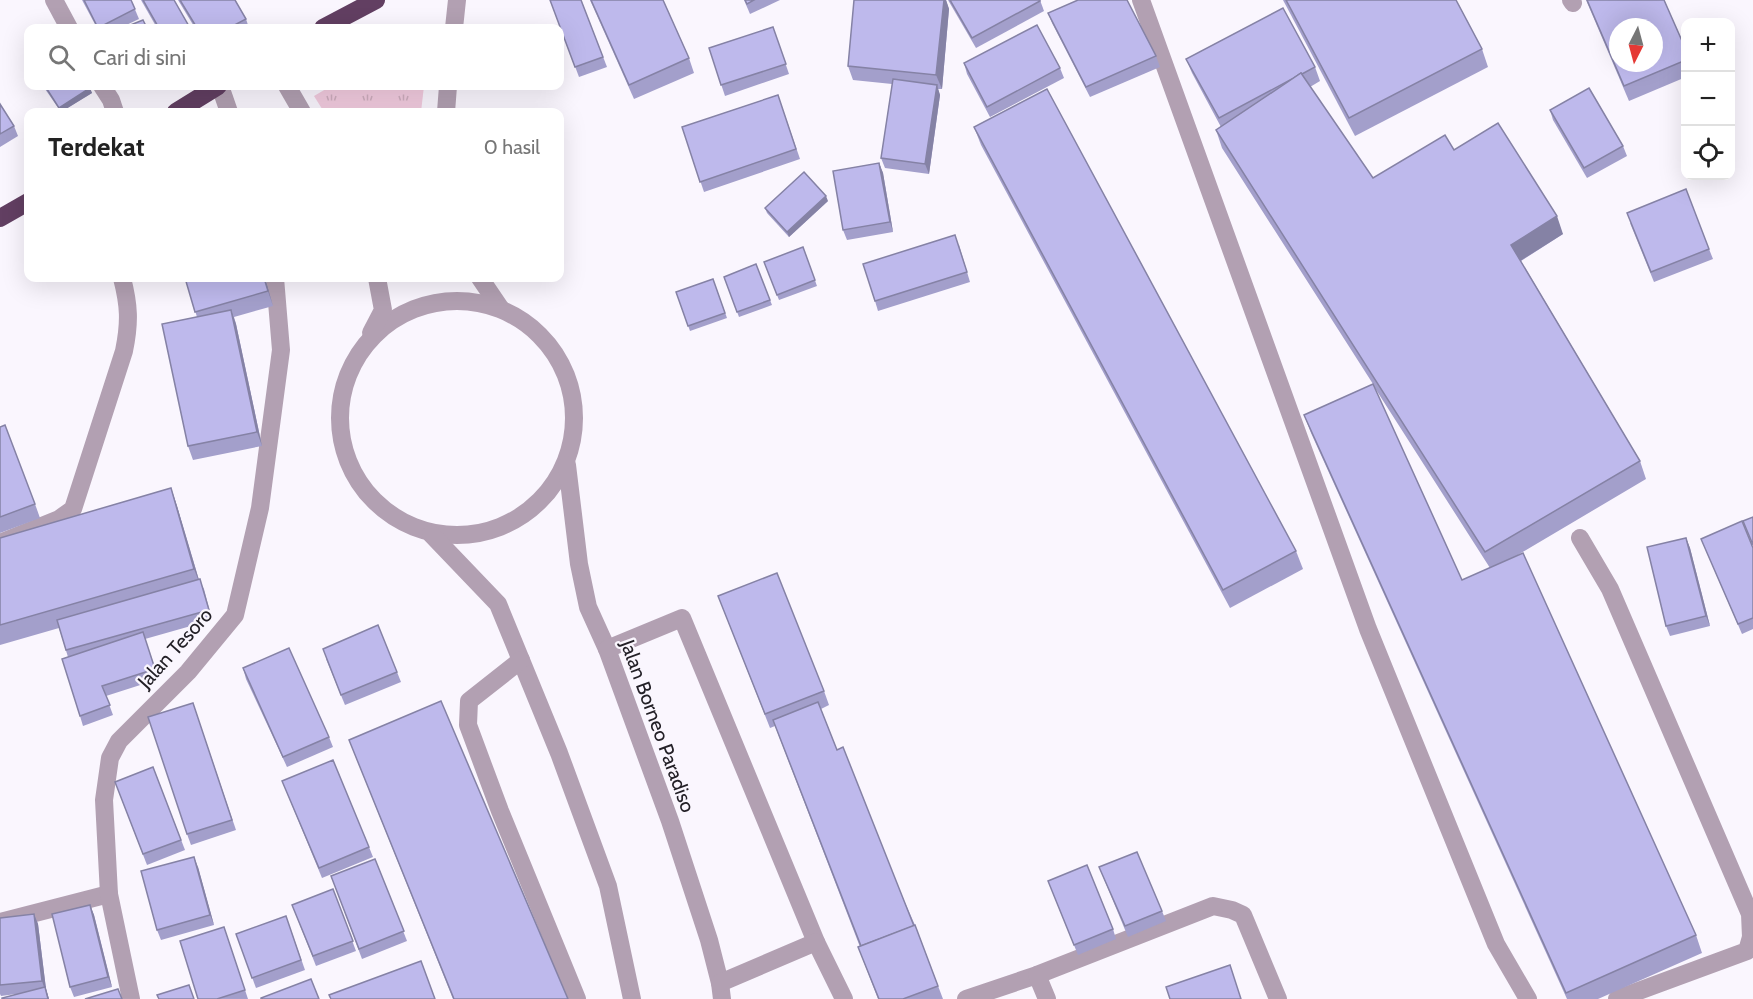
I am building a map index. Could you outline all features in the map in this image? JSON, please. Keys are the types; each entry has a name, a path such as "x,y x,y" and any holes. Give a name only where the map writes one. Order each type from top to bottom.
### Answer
{"highway":[{"path":"331,24 376,0"},
{"path":"183,108 212,90"},
{"path":"0,218 24,204"}],"street":[{"path":"54,0 67,24"},
{"path":"455,24 458,0"},
{"path":"1141,0 1368,629 1496,944 1528,999"},
{"path":"105,90 114,108"},
{"path":"221,90 227,108"},
{"path":"289,90 300,108"},
{"path":"446,108 448,90"},
{"path":"0,543 59,519 73,509 124,351 129,328 129,306 123,282"},
{"name":"Jalan Tesoro","path":"131,999 109,894 104,800 110,758 118,741 188,672 235,615 260,508 281,350 275,282"},
{"path":"366,343 387,323 396,318 414,309 442,302 472,301 501,309 533,328 558,357 573,391 576,429 567,465 544,500 512,524 472,536 431,534 394,519 364,492 345,457 339,417 346,378 383,310 378,282"},
{"path":"483,282 501,309"},
{"name":"Jalan Borneo Paradiso","path":"567,465 579,564 588,607 607,650 670,821 709,940 721,991"},
{"path":"431,534 498,604 559,753 608,886 632,999"},
{"path":"1580,538 1610,590 1750,914 1751,937 1747,951 1617,999"},
{"path":"607,650 682,618 816,942 844,999"},
{"path":"521,660 469,701 468,725 500,811 577,999"},
{"path":"0,922 109,894"},
{"path":"966,999 1037,975 1213,906 1243,915 1278,999"},
{"path":"721,991 816,942"},
{"path":"1037,975 1047,999"}],"green space":[{"path":"324,90 424,90 421,108 322,108 314,96"}],"building":[{"path":"84,0 131,0 135,9 106,24 96,24"},
{"path":"143,0 174,0 188,24 157,24"},
{"path":"180,0 235,0 246,19 237,24 195,24"},
{"path":"550,0 581,0 603,57 575,67 564,38 564,24 559,24"},
{"path":"591,0 663,0 689,58 629,85"},
{"path":"854,0 944,0 936,75 848,66"},
{"path":"950,0 1040,0 1040,1 972,38"},
{"path":"1078,0 1127,0 1156,56 1086,87 1048,13"},
{"path":"1286,0 1456,0 1482,49 1349,118"},
{"path":"1587,0 1664,0 1681,39 1681,62 1663,70 1663,18 1609,18 1609,51"},
{"path":"1283,8 1315,67 1219,118 1186,59"},
{"path":"143,20 145,24 133,24"},
{"path":"1037,25 1060,68 987,107 964,63"},
{"path":"773,27 786,64 721,85 709,48"},
{"path":"1618,72 1657,72 1624,86"},
{"path":"1301,73 1373,178 1445,135 1454,150 1498,123 1557,216 1511,245 1640,461 1485,552 1216,130"},
{"path":"893,79 937,85 925,164 881,158"},
{"path":"1589,88 1623,146 1584,168 1550,110"},
{"path":"1047,89 1296,551 1223,590 974,127"},
{"path":"48,90 87,90 59,108"},
{"path":"778,95 796,149 700,182 682,127"},
{"path":"0,104 14,126 0,134"},
{"path":"879,163 890,222 843,230 833,171"},
{"path":"804,172 826,196 787,232 765,208"},
{"path":"1686,189 1709,249 1651,272 1627,213"},
{"path":"955,235 967,272 875,301 863,264"},
{"path":"803,247 815,280 777,295 764,262"},
{"path":"756,264 770,300 737,312 724,277"},
{"path":"713,279 725,313 688,326 676,292"},
{"path":"186,282 265,282 268,291 195,312"},
{"path":"231,310 257,432 188,446 162,324"},
{"path":"1373,384 1462,580 1523,553 1696,935 1566,993 1304,415"},
{"path":"5,425 35,504 0,517 0,427"},
{"path":"171,488 194,569 0,625 0,538"},
{"path":"1753,517 1753,545 1743,521"},
{"path":"1742,521 1753,548 1753,618 1738,624 1701,539"},
{"path":"1686,538 1706,616 1666,626 1647,547"},
{"path":"777,573 824,691 765,714 718,596"},
{"path":"200,579 209,610 66,650 57,620"},
{"path":"378,625 397,672 341,695 323,649"},
{"path":"143,632 155,669 102,686 110,705 80,716 62,659"},
{"path":"289,648 329,737 283,757 243,668"},
{"path":"441,701 568,999 454,999 349,740"},
{"path":"818,702 837,750 843,747 914,926 861,946 773,720"},
{"path":"193,703 232,820 187,834 148,717"},
{"path":"333,760 369,847 319,868 282,781"},
{"path":"153,767 181,840 143,854 115,782"},
{"path":"1137,852 1162,911 1125,926 1099,867"},
{"path":"194,857 210,915 157,930 141,871"},
{"path":"375,859 404,931 359,949 331,876"},
{"path":"1087,865 1113,929 1074,945 1048,881"},
{"path":"333,889 353,941 313,956 292,905"},
{"path":"90,905 108,977 70,987 52,914"},
{"path":"34,914 42,981 0,985 0,918"},
{"path":"286,916 301,960 252,978 236,934"},
{"path":"915,925 938,986 903,999 879,999 858,947"},
{"path":"224,927 245,990 217,999 198,999 180,941"},
{"path":"421,961 435,999 331,999 329,995"},
{"path":"1230,965 1241,999 1170,999 1166,987"},
{"path":"311,979 319,999 261,999 261,998"},
{"path":"189,985 194,999 159,999 157,995"},
{"path":"45,987 48,999 2,999 2,998"},
{"path":"118,989 122,999 85,999"}]}
